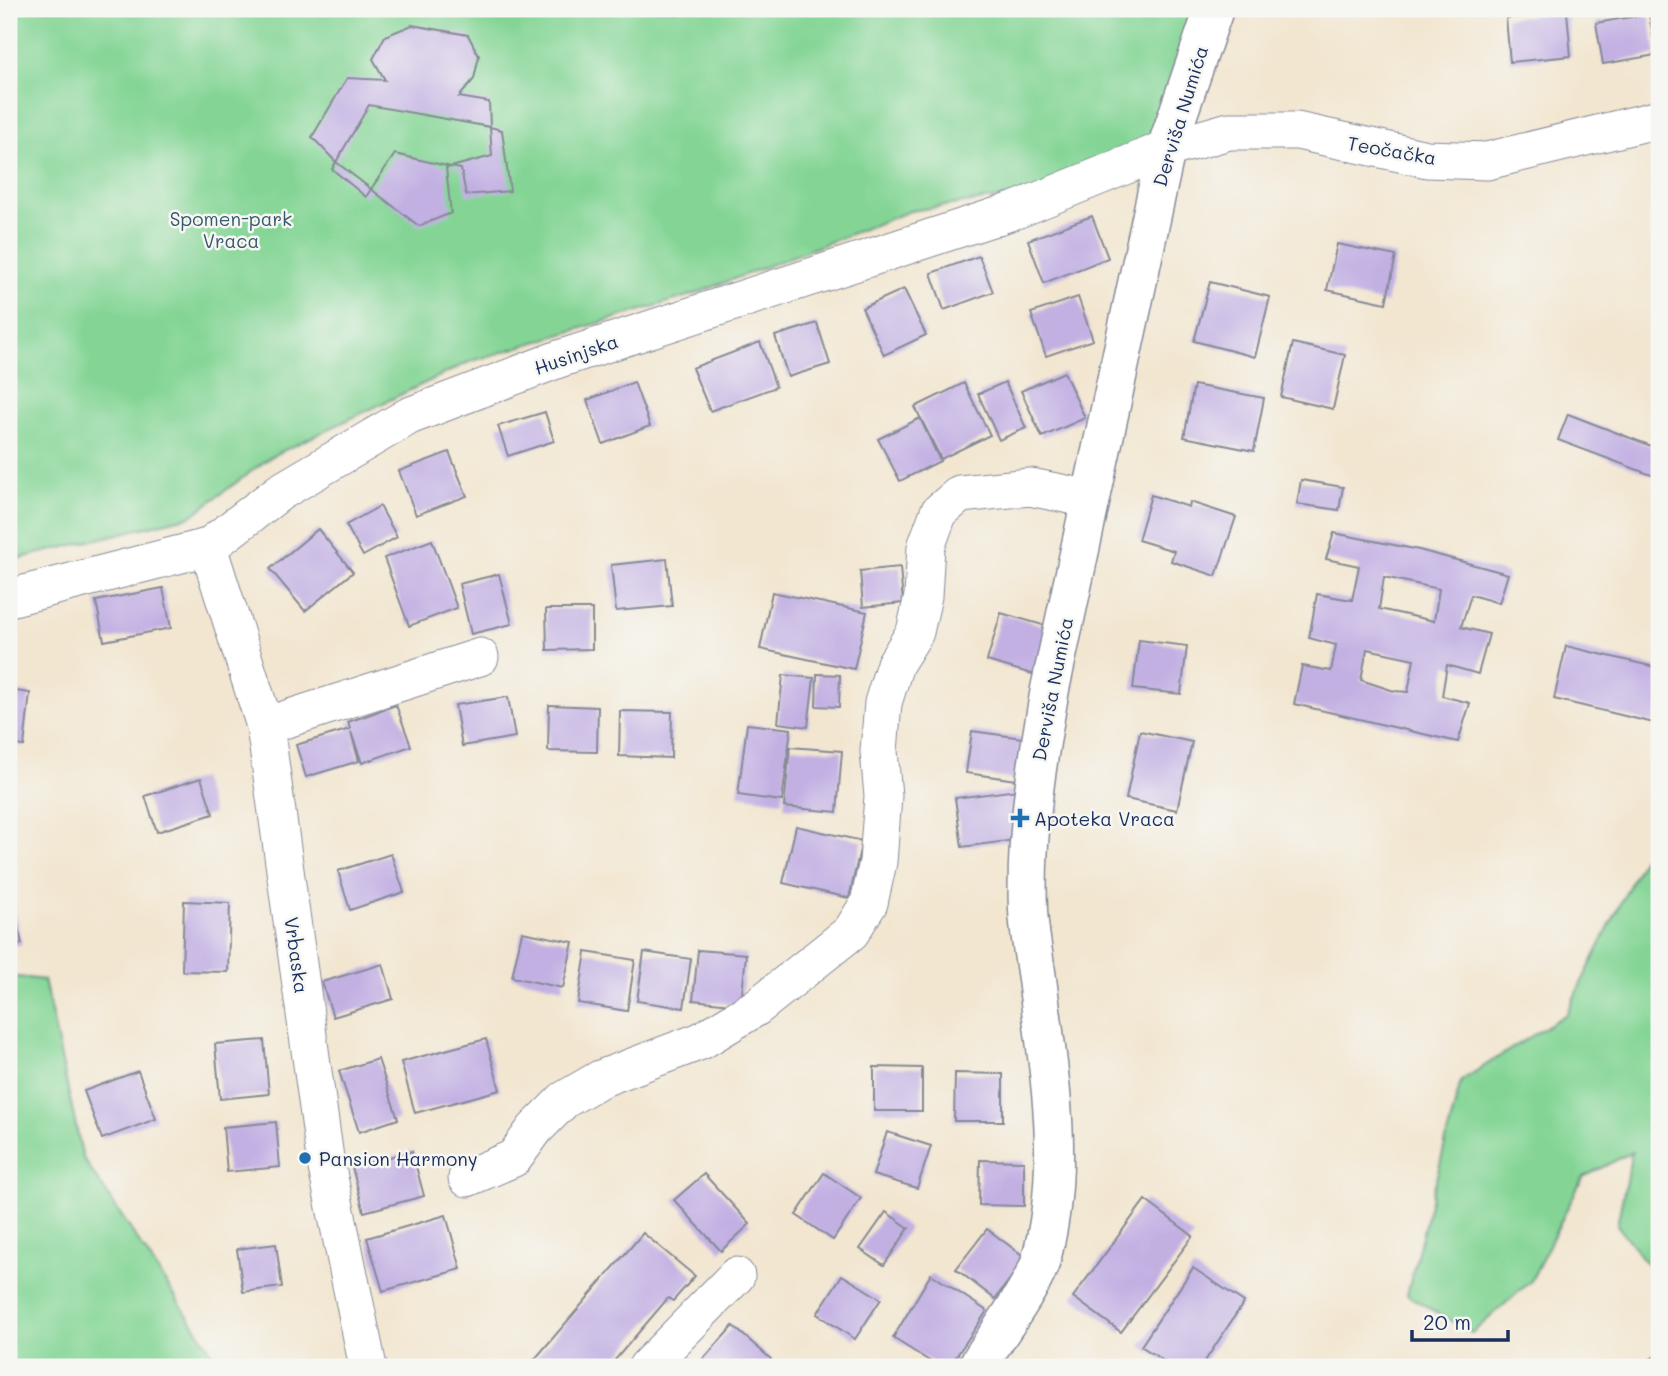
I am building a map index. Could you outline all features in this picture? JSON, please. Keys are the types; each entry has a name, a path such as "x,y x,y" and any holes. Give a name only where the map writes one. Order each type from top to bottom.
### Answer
{"main road":[{"name":"Derviša Numića","path":"977,1367 1039,1267 1052,1207 1055,1171 1050,1077 1028,911 1030,828 1036,765 1166,149 1214,9"}],"street":[{"name":"Teočačka","path":"1166,149 1229,131 1297,131 1427,159 1487,161 1659,120"},
{"name":"Husinjska","path":"9,598 208,547 280,492 410,416 559,359 1016,210 1166,149"},
{"path":"467,1178 514,1158 535,1129 564,1100 600,1079 701,1041 757,1007 850,932 869,903 878,862 883,796 879,751 883,703 895,664 915,632 923,596 926,547 939,512 960,494 1030,487 1091,499"},
{"name":"Vrbaska","path":"208,547 265,726 325,1158 368,1367"},
{"path":"265,726 480,657"},
{"path":"647,1367 736,1276"}],"green space":[{"name":"Spomen-park Vraca","path":"9,9 1213,9 1174,172 910,211 695,294 469,362 272,456 191,516 9,561"},
{"path":"1659,797 1659,1279 1617,1225 1632,1152 1583,1177 1531,1281 1472,1333 1407,1295 1461,1081 1566,1014 1648,848"},
{"path":"9,976 44,980 83,1158 214,1355 207,1367 9,1367"}],"building":[{"path":"1567,12 1571,56 1510,62 1506,18"},
{"path":"1649,14 1656,55 1603,64 1596,23"},
{"path":"412,25 468,35 479,56 474,79 459,97 489,102 490,127 369,105 336,162 312,137 347,78 385,80 373,59 385,36"},
{"path":"490,127 502,130 510,191 466,195 461,169 451,167 492,156"},
{"path":"395,154 451,167 446,168 451,213 419,226 371,189"},
{"path":"336,162 371,189 366,197 332,169"},
{"path":"1092,216 1108,258 1044,283 1028,240"},
{"path":"1337,244 1396,256 1386,303 1327,290"},
{"path":"979,256 993,292 944,310 931,273"},
{"path":"1210,282 1270,297 1255,357 1194,341"},
{"path":"904,289 926,335 884,355 862,308"},
{"path":"1078,297 1093,340 1046,356 1031,313"},
{"path":"817,323 830,364 788,377 775,336"},
{"path":"760,342 776,387 710,411 692,368"},
{"path":"1293,343 1345,355 1333,409 1281,397"},
{"path":"1064,372 1085,418 1042,437 1021,391"},
{"path":"634,382 650,426 603,444 587,400"},
{"path":"1005,382 1026,428 999,440 978,394"},
{"path":"964,383 990,435 941,459 915,407"},
{"path":"1194,385 1264,398 1254,451 1184,437"},
{"path":"545,412 554,441 508,456 498,426"},
{"path":"1568,414 1659,449 1659,463 1654,476 1558,440"},
{"path":"920,418 940,461 900,481 878,439"},
{"path":"449,452 467,496 416,515 399,471"},
{"path":"1301,480 1343,487 1339,510 1297,504"},
{"path":"1151,495 1189,507 1190,502 1236,517 1216,576 1171,561 1174,551 1138,540"},
{"path":"380,506 397,537 363,556 346,525"},
{"path":"318,529 353,572 305,611 270,569"},
{"path":"1334,533 1419,550 1508,574 1499,603 1471,595 1461,627 1489,634 1478,674 1447,665 1442,696 1470,703 1458,742 1294,704 1302,666 1331,671 1336,645 1309,638 1317,594 1352,600 1359,566 1326,559","holes":["1384,577 1439,589 1434,621 1379,609","1367,649 1414,659 1408,692 1394,691 1361,680"]},
{"path":"432,540 457,608 409,626 384,558"},
{"path":"667,559 672,606 616,611 611,565"},
{"path":"900,567 903,603 863,607 860,571"},
{"path":"499,574 512,624 471,634 459,584"},
{"path":"163,588 171,628 104,641 96,601"},
{"path":"772,592 867,612 854,669 760,649"},
{"path":"546,609 592,609 592,649 547,650"},
{"path":"1001,613 1053,628 1039,676 987,661"},
{"path":"1139,640 1187,646 1181,694 1133,689"},
{"path":"1566,646 1659,668 1659,701 1654,723 1554,699"},
{"path":"817,674 840,675 839,707 816,706"},
{"path":"783,675 814,678 808,727 778,723"},
{"path":"9,690 30,693 24,746 9,744"},
{"path":"508,697 515,737 462,746 455,705"},
{"path":"396,705 411,746 362,763 351,732 359,761 306,777 296,745 350,729 348,722"},
{"path":"549,705 598,707 597,752 548,751"},
{"path":"620,711 672,712 671,758 619,756"},
{"path":"747,724 791,729 782,801 738,795"},
{"path":"972,731 1030,739 1024,781 966,773"},
{"path":"1140,731 1192,742 1177,810 1126,799"},
{"path":"790,747 842,751 837,812 784,807"},
{"path":"201,778 213,814 157,832 145,796"},
{"path":"1017,790 1023,839 962,847 955,798"},
{"path":"796,826 862,841 849,898 783,883"},
{"path":"391,854 404,892 350,910 338,871"},
{"path":"9,890 22,944 9,947"},
{"path":"184,901 230,903 228,972 182,971"},
{"path":"522,932 573,942 563,988 512,977"},
{"path":"698,950 746,954 741,1005 693,1000"},
{"path":"586,952 635,960 627,1011 578,1003"},
{"path":"644,952 691,959 684,1008 637,1001"},
{"path":"383,964 393,999 333,1017 322,982"},
{"path":"486,1039 500,1090 415,1113 401,1062"},
{"path":"264,1040 269,1094 220,1099 215,1044"},
{"path":"378,1059 398,1119 359,1132 339,1071"},
{"path":"874,1067 922,1068 922,1111 874,1111"},
{"path":"138,1071 156,1119 102,1139 84,1091"},
{"path":"955,1073 1003,1074 1003,1121 954,1121"},
{"path":"276,1122 280,1167 227,1172 223,1127"},
{"path":"887,1132 931,1146 917,1188 873,1175"},
{"path":"412,1151 424,1196 364,1212 352,1167"},
{"path":"980,1160 1024,1161 1024,1206 979,1205"},
{"path":"824,1173 861,1198 833,1240 796,1215"},
{"path":"704,1174 750,1224 721,1251 674,1200"},
{"path":"1145,1200 1193,1236 1121,1332 1073,1297"},
{"path":"886,1212 909,1228 884,1265 860,1249"},
{"path":"446,1215 461,1269 383,1291 367,1238"},
{"path":"987,1229 1026,1258 995,1299 956,1269"},
{"path":"643,1233 695,1276 673,1301 668,1298 609,1367 528,1367"},
{"path":"276,1244 282,1287 243,1292 237,1249"},
{"path":"1193,1268 1244,1302 1201,1367 1173,1367 1141,1346"},
{"path":"931,1274 987,1311 949,1367 939,1367 893,1338"},
{"path":"842,1275 881,1299 855,1339 817,1314"},
{"path":"733,1326 771,1359 764,1367 696,1367"},
{"path":"1659,1354 1659,1367 1636,1367"}],"place":[{"name":"Apoteka Vraca","path":"1020,818"},
{"name":"Pansion Harmony","path":"305,1158"}]}
